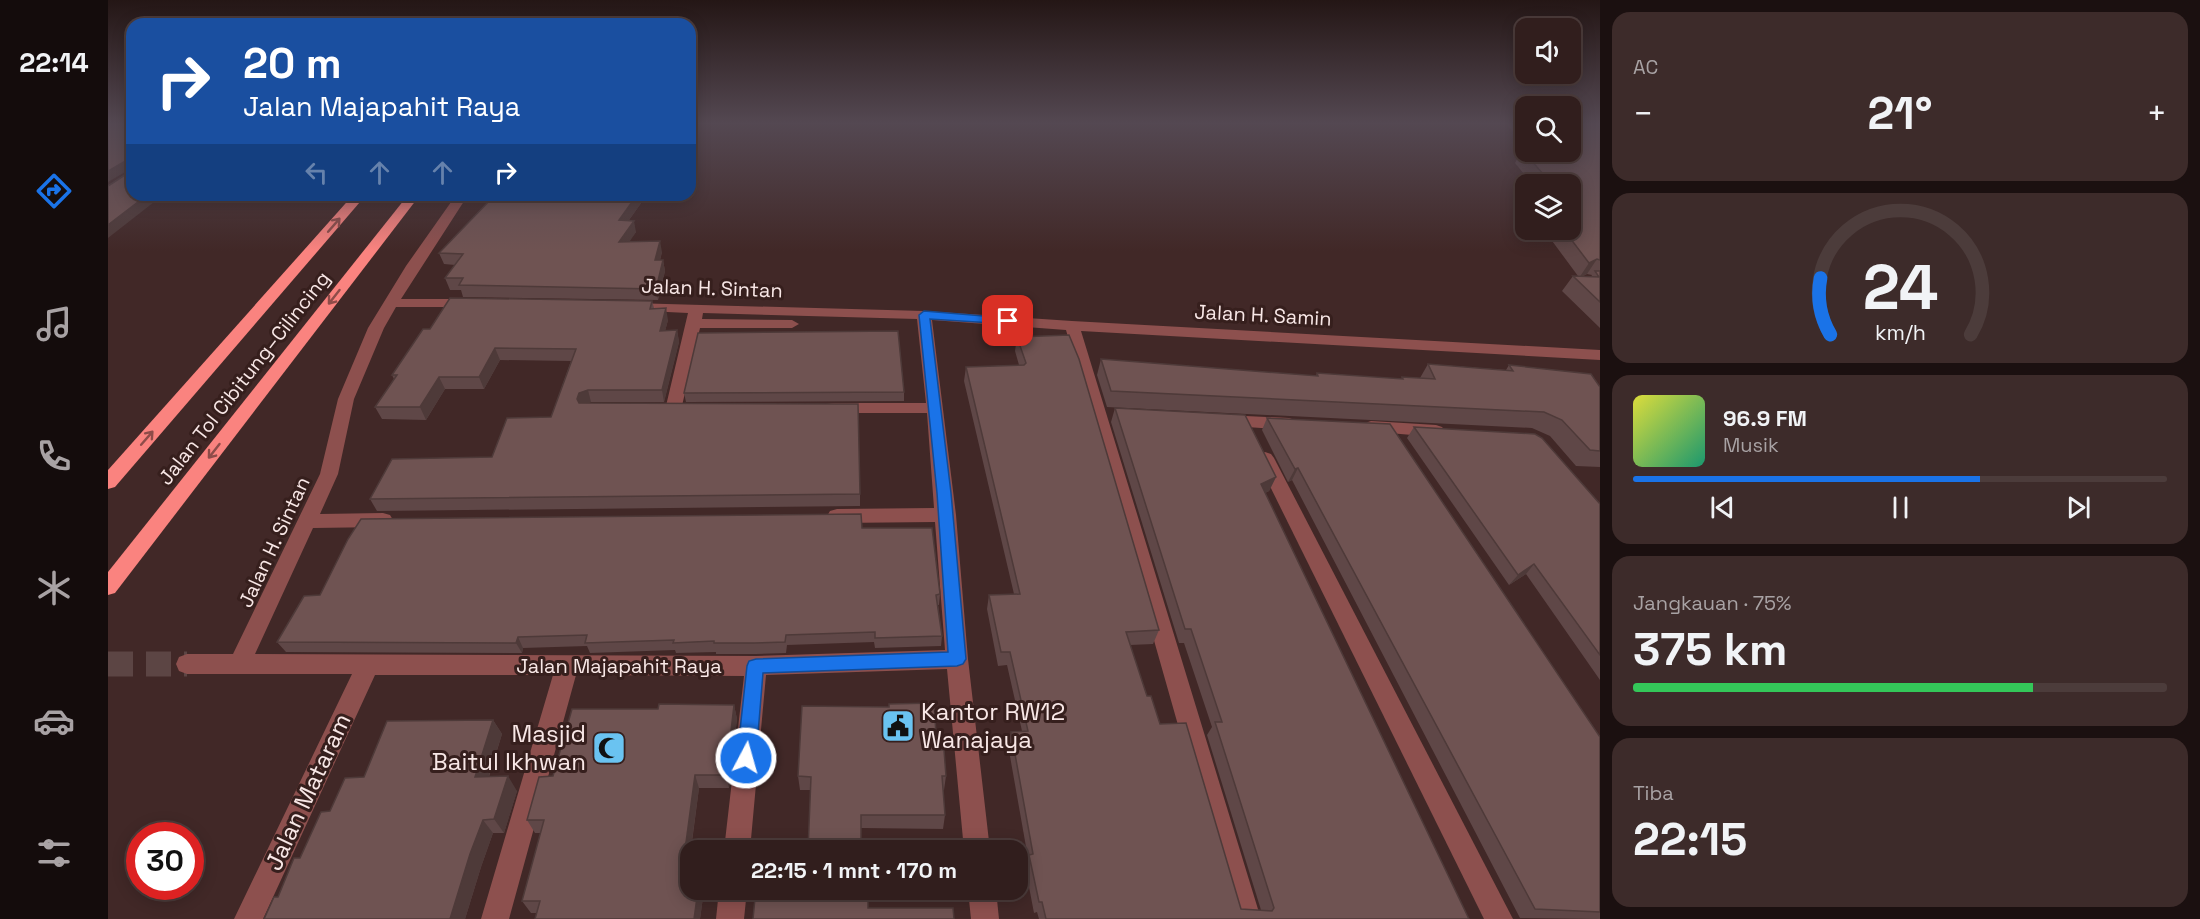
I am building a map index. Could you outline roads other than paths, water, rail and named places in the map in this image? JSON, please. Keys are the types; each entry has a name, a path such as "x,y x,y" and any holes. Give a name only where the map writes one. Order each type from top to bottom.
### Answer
{"highway":[{"name":"Jalan Tol Cibitung–Cilincing","path":"108,482 355,201"},
{"name":"Jalan Tol Cibitung–Cilincing","path":"108,587 409,201"}],"street":[{"name":"Jalan H. Sintan","path":"240,663 329,474 346,399 376,328 413,266 458,201"},
{"path":"391,303 482,303"},
{"name":"Jalan H. Sintan","path":"617,306 695,316 925,320"},
{"path":"673,409 695,316"},
{"path":"925,320 936,408 957,659 976,840"},
{"name":"Jalan H. Samin","path":"925,320 1600,355"},
{"path":"1072,326 1247,919"},
{"path":"816,409 936,408"},
{"path":"1098,414 1121,416"},
{"path":"1212,420 1306,424"},
{"path":"1246,422 1499,919"},
{"path":"1354,427 1458,432"},
{"path":"1389,428 1402,448"},
{"path":"816,516 946,515"},
{"path":"306,521 401,520"},
{"name":"Jalan Majapahit Raya","path":"187,664 756,666 957,659"},
{"name":"Jalan Mataram","path":"248,919 368,665"},
{"path":"495,919 567,666"},
{"path":"738,840 756,666"},
{"path":"730,919 732,900"},
{"path":"983,900 985,919"}],"tunnel":[{"path":"108,664 187,664"}],"place":[{"name":"Kantor RW12 Wanajaya","path":"898,726"},
{"name":"Masjid Baitul Ikhwan","path":"609,748"}]}
